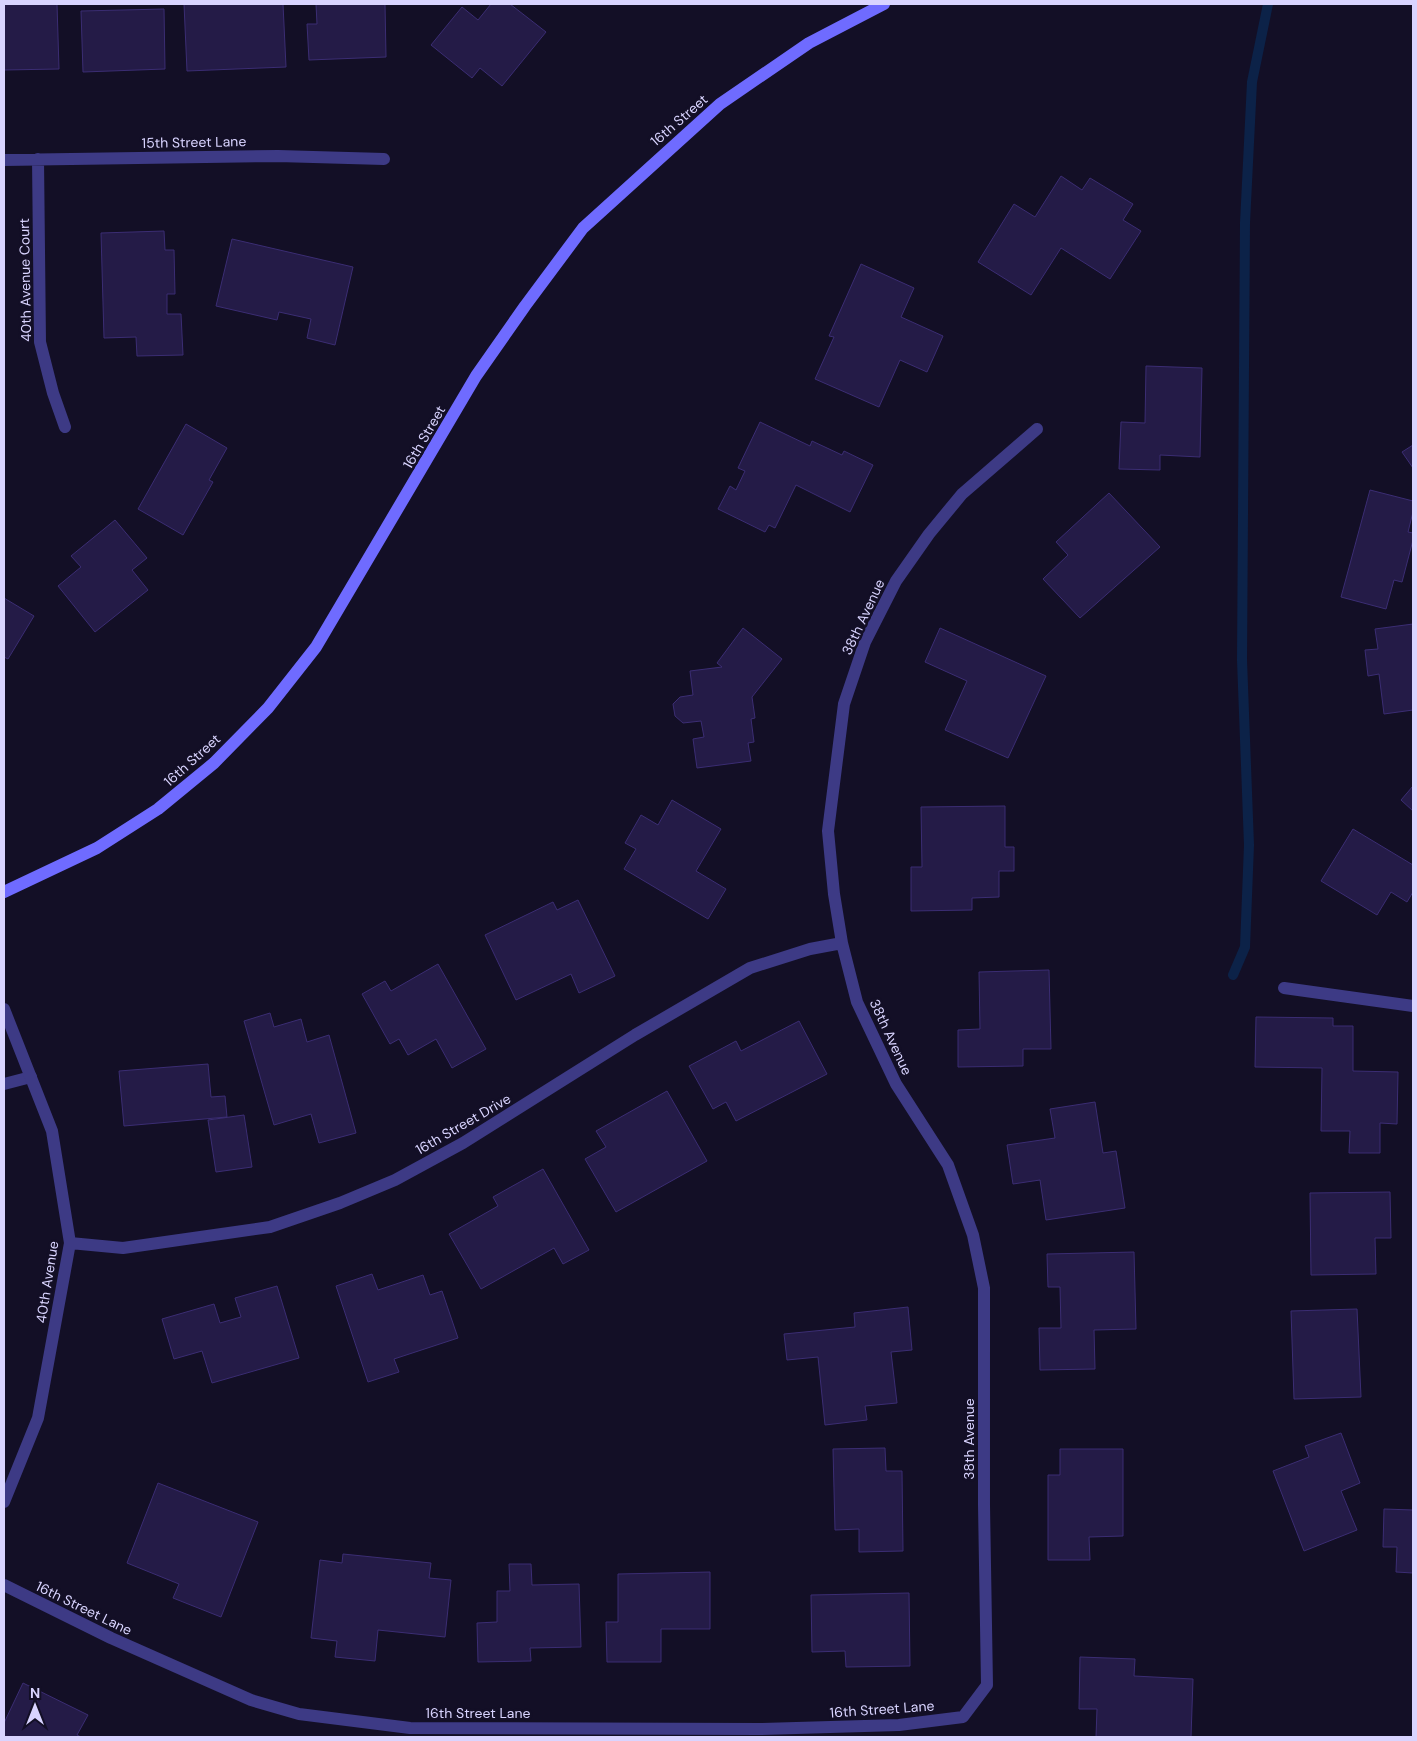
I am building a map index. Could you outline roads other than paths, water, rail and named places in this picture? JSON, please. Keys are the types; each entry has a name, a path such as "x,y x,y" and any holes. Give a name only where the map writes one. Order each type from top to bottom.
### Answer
{"main road":[{"name":"16th Street","path":"4,892 97,848 158,809 214,763 268,708 316,647 476,376 583,228 720,104 809,43 884,4"}],"street":[{"name":"15th Street Lane","path":"4,160 278,156 384,159"},
{"name":"40th Avenue Court","path":"38,159 40,342 53,393 65,427"},
{"name":"38th Avenue","path":"973,1704 987,1685 984,1505 984,1288 973,1235 948,1165 896,1084 857,1002 842,943 834,894 828,831 844,704 864,642 896,582 929,534 962,494 1037,429"},
{"name":"16th Street Drive","path":"70,1243 123,1248 260,1228 340,1203 395,1180 464,1143 635,1035 750,968 810,949 842,943"},
{"path":"1284,988 1413,1006"},
{"name":"40th Avenue","path":"4,1009 52,1131 70,1243 38,1418 4,1502"},
{"path":"4,1084 31,1077"},
{"name":"16th Street Lane","path":"4,1584 111,1638 251,1700 299,1714 410,1728 761,1729 899,1725 963,1717 973,1704"}],"waterway":[{"path":"1233,975 1245,947 1249,845 1242,660 1245,223 1252,82 1268,4"}]}
